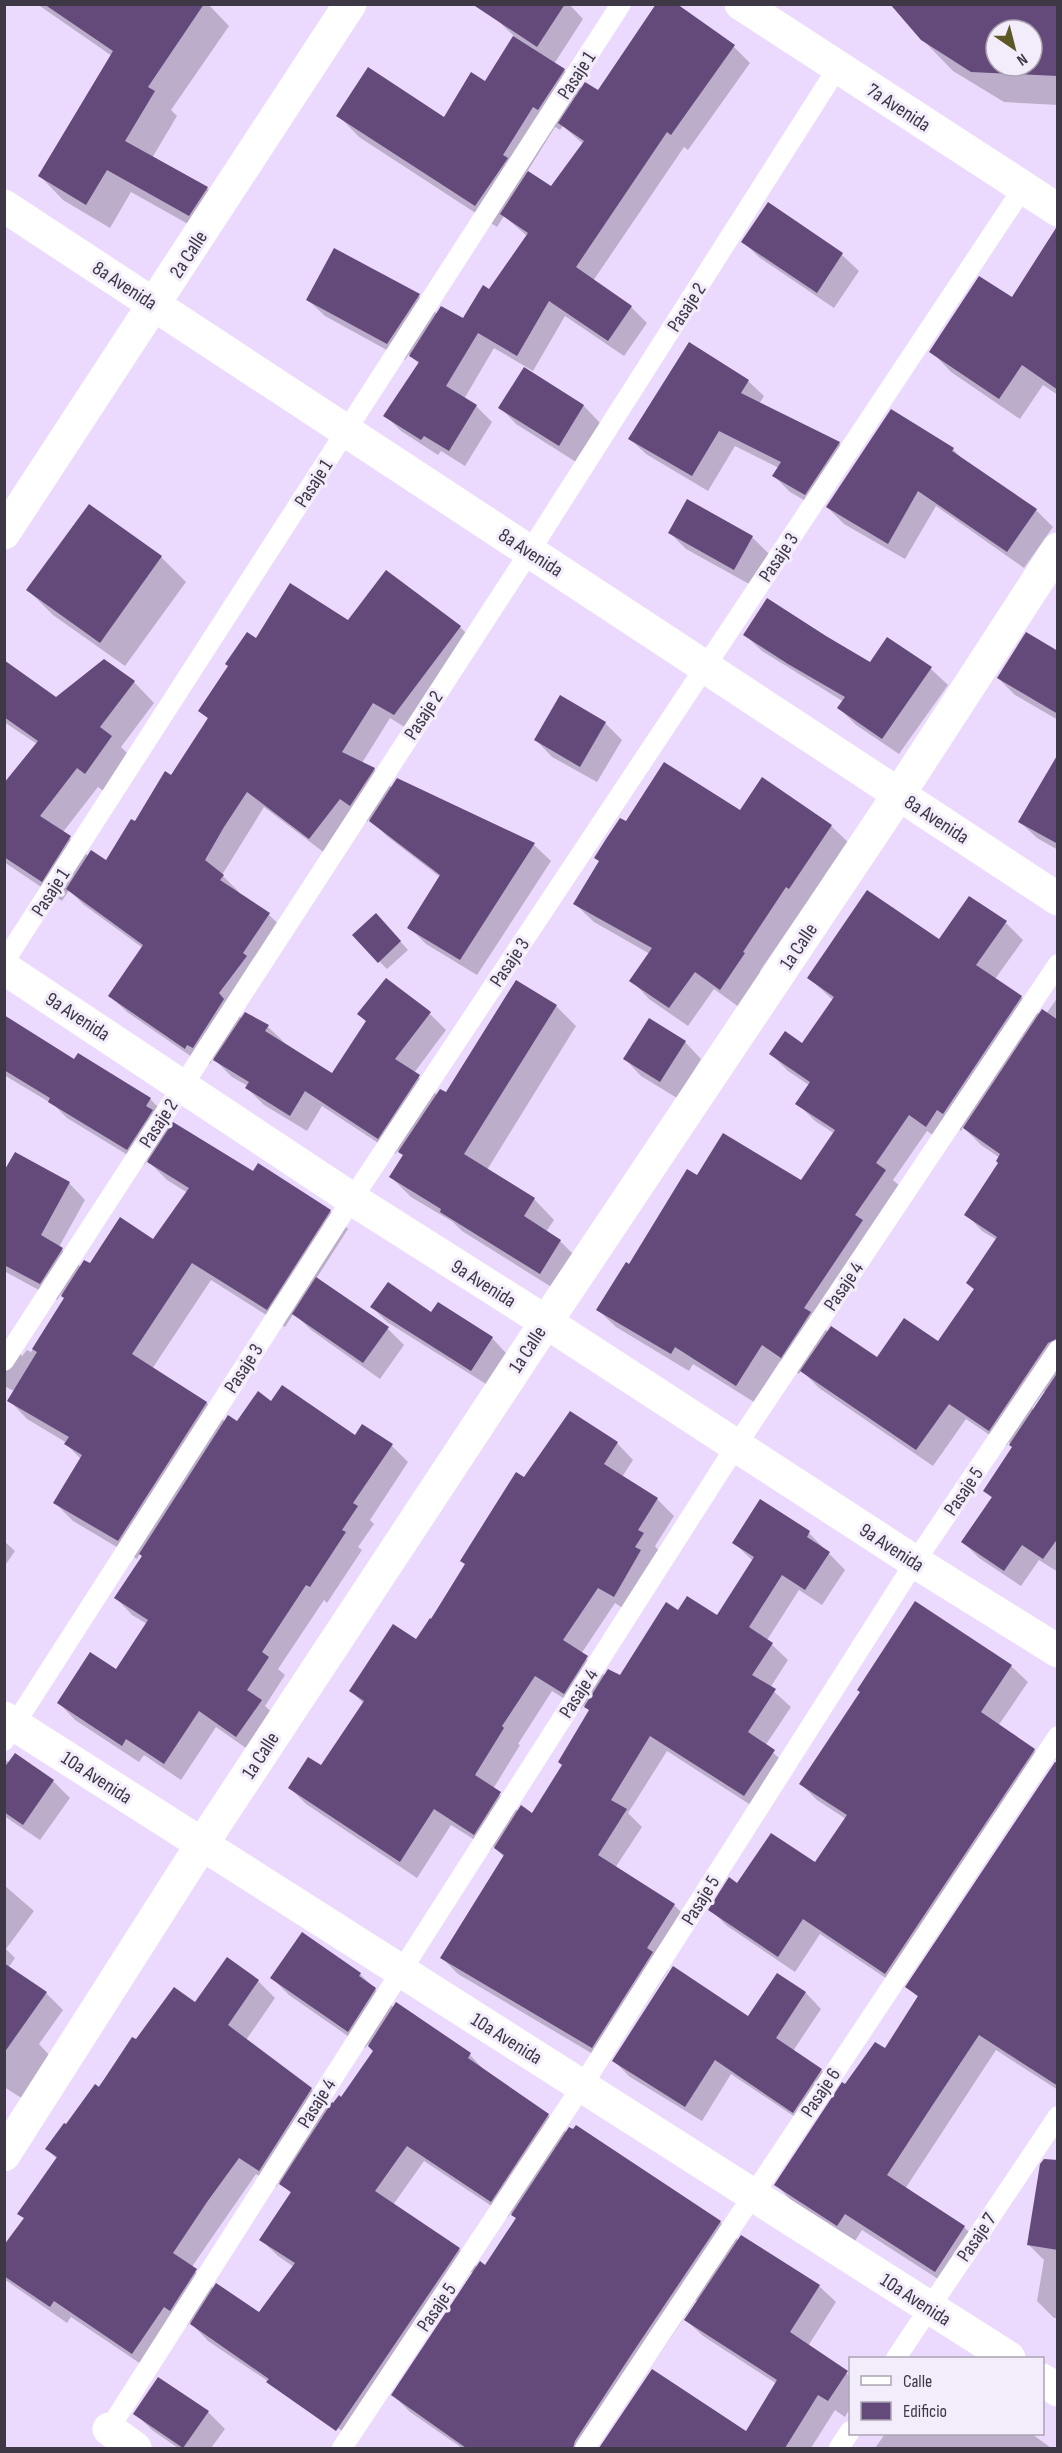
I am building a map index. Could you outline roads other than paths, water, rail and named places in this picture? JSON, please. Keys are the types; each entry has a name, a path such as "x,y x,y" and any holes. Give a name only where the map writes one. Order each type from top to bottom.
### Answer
{"street":[{"name":"2a Calle","path":"4,533 351,4"},
{"name":"7a Avenida","path":"741,4 1058,210"},
{"name":"8a Avenida","path":"4,206 1058,899"},
{"name":"1a Calle","path":"4,2155 202,1844 546,1322 899,795 1058,549"},
{"name":"9a Avenida","path":"4,968 352,1198 915,1562 1058,1651"},
{"name":"10a Avenida","path":"8,1728 202,1844 1007,2357"},
{"path":"1044,2381 1058,2390"},
{"path":"109,2429 135,2448"}],"lane":[{"name":"Pasaje 1","path":"4,962 621,4"},
{"name":"Pasaje 2","path":"4,1361 530,551 838,68"},
{"name":"Pasaje 3","path":"8,1728 352,1198 1023,188"},
{"name":"Pasaje 4","path":"109,2429 736,1446 1058,964"},
{"name":"Pasaje 5","path":"342,2448 582,2086 915,1562 1058,1350"},
{"name":"Pasaje 6","path":"585,2448 1058,1736"},
{"name":"Pasaje 7","path":"897,2357 1058,2116"},
{"path":"839,2448 849,2433"}]}
